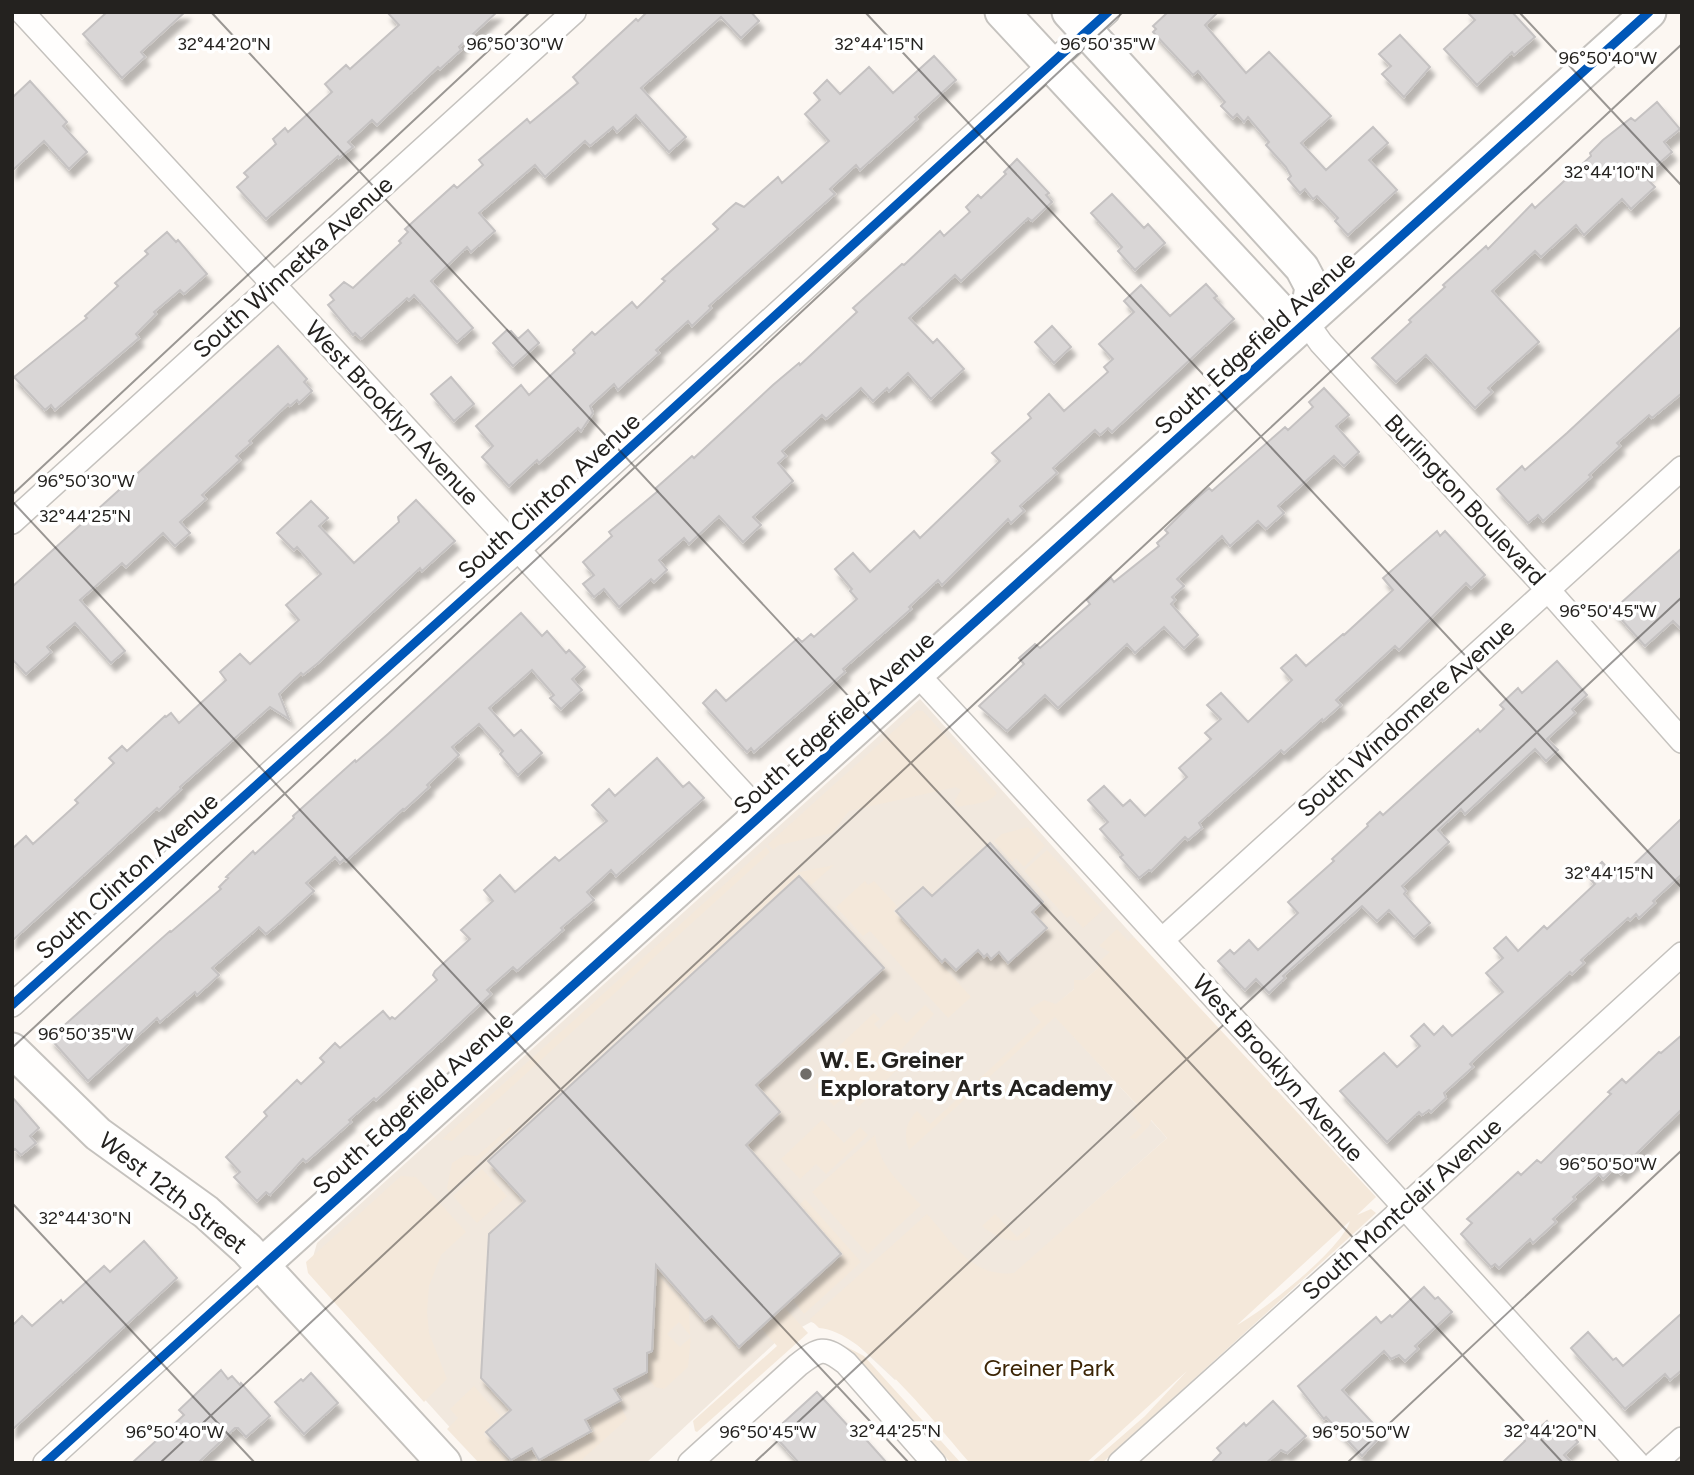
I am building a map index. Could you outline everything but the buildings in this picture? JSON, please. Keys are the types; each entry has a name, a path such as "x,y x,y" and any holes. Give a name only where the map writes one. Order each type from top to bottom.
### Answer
{"street":[{"name":"South Winnetka Avenue","path":"12,522 574,12"},
{"name":"Burlington Boulevard","path":"1002,12 1280,312 1306,322 1321,343 1548,590 1682,741"},
{"name":"South Edgefield Avenue","path":"45,1463 1648,12"},
{"name":"South Clinton Avenue","path":"12,1005 518,550 1050,65 1088,19"},
{"path":"1088,19 1302,268 1311,287 1306,322"},
{"name":"West Brooklyn Avenue","path":"25,20 274,285 761,813"},
{"name":"South Windomere Avenue","path":"1162,940 1682,468"},
{"name":"West Brooklyn Avenue","path":"917,674 1637,1463"},
{"name":"South Montclair Avenue","path":"1120,1463 1404,1209 1682,954"},
{"name":"West 12th Street","path":"12,1050 98,1134 206,1212 262,1265 443,1463"},
{"path":"690,1463 816,1351 830,1351 846,1363 934,1463"},
{"path":"1656,1463 1682,1439"}],"shaded area":[{"name":"W. E. Greiner Exploratory Arts Academy","path":"920,699 1134,937 1050,1010 1167,1138 895,1380 848,1336 811,1322 778,1340 646,1463 482,1463 309,1271 317,1243"}],"green space":[{"path":"917,710 923,711 997,793 994,797 958,807 954,802 961,790 956,787 849,811 832,833 779,845 773,850 768,844"},
{"path":"1028,827 1045,846 1024,867 1016,858 1012,862 994,841 1002,834"},
{"path":"766,847 770,852 452,1141 442,1139"},
{"path":"1047,850 1103,910 1083,928 1071,915 1067,918 1024,871"},
{"path":"834,865 811,885 800,874 665,997 662,994 795,873"},
{"path":"865,881 868,885 874,881 897,906 893,911 971,997 948,1018 870,931 863,936 836,907"},
{"name":"Greiner Park","path":"1117,929 1128,941 1134,937 1376,1197 1357,1215 1371,1209 1376,1213 1102,1463 1091,1463 1145,1416 1187,1371 1086,1463 970,1463 900,1383 878,1362 857,1345 837,1333 819,1328 810,1319 927,1214 954,1246 975,1264 999,1273 1014,1273 1167,1138 1151,1120 1149,1126 1136,1139 1129,1138 1142,1126 1131,1114 1138,1106 1055,1017 909,1150 907,1129 917,1111 930,1124 1041,1022 1029,1009 1044,1000 1056,1004 1074,989 1074,980 1084,980 1098,968 1098,963 1110,952 1099,946","holes":["1350,1221 1344,1233 1300,1279 1237,1325"]},
{"path":"925,1005 934,1014 899,1052 907,1060 858,1107 848,1098 858,1089 856,1086 834,1106 815,1086 846,1057 837,1048 874,1013 880,1019 874,1024 879,1029 896,1012 907,1023"},
{"path":"822,1120 844,1143 860,1127 868,1135 826,1174 816,1164 800,1179 781,1159"},
{"path":"510,1127 512,1129 449,1192 447,1188 452,1163 465,1155 477,1156"},
{"path":"875,1135 886,1165 921,1205 868,1254 812,1192"},
{"path":"482,1169 507,1196 477,1223 453,1196"},
{"path":"401,1176 416,1177 466,1232 441,1255 429,1286 429,1333 447,1379 424,1402 308,1273 306,1262"},
{"path":"805,1199 861,1262 804,1314 794,1301 844,1255 800,1204"},
{"path":"995,1214 1017,1237 1030,1226 1030,1234 1012,1241 993,1234 982,1226"},
{"path":"658,1275 689,1309 690,1335 679,1322 667,1334 680,1347 691,1337 688,1367 664,1389 655,1387 648,1378 649,1355 654,1352"},
{"path":"785,1308 808,1333 695,1431 693,1421 777,1346 762,1329"},
{"path":"843,1345 864,1356 961,1463 951,1463"},
{"path":"474,1386 500,1416 483,1434 508,1463 479,1463 447,1429 458,1418 450,1409"},
{"path":"620,1405 627,1419 578,1463 538,1463 595,1431 590,1421"}],"cycle path":[{"path":"12,1005 518,550 1108,12"},
{"path":"45,1463 1649,12"}],"place":[{"name":"W. E. Greiner Exploratory Arts Academy","path":"806,1074"}]}
